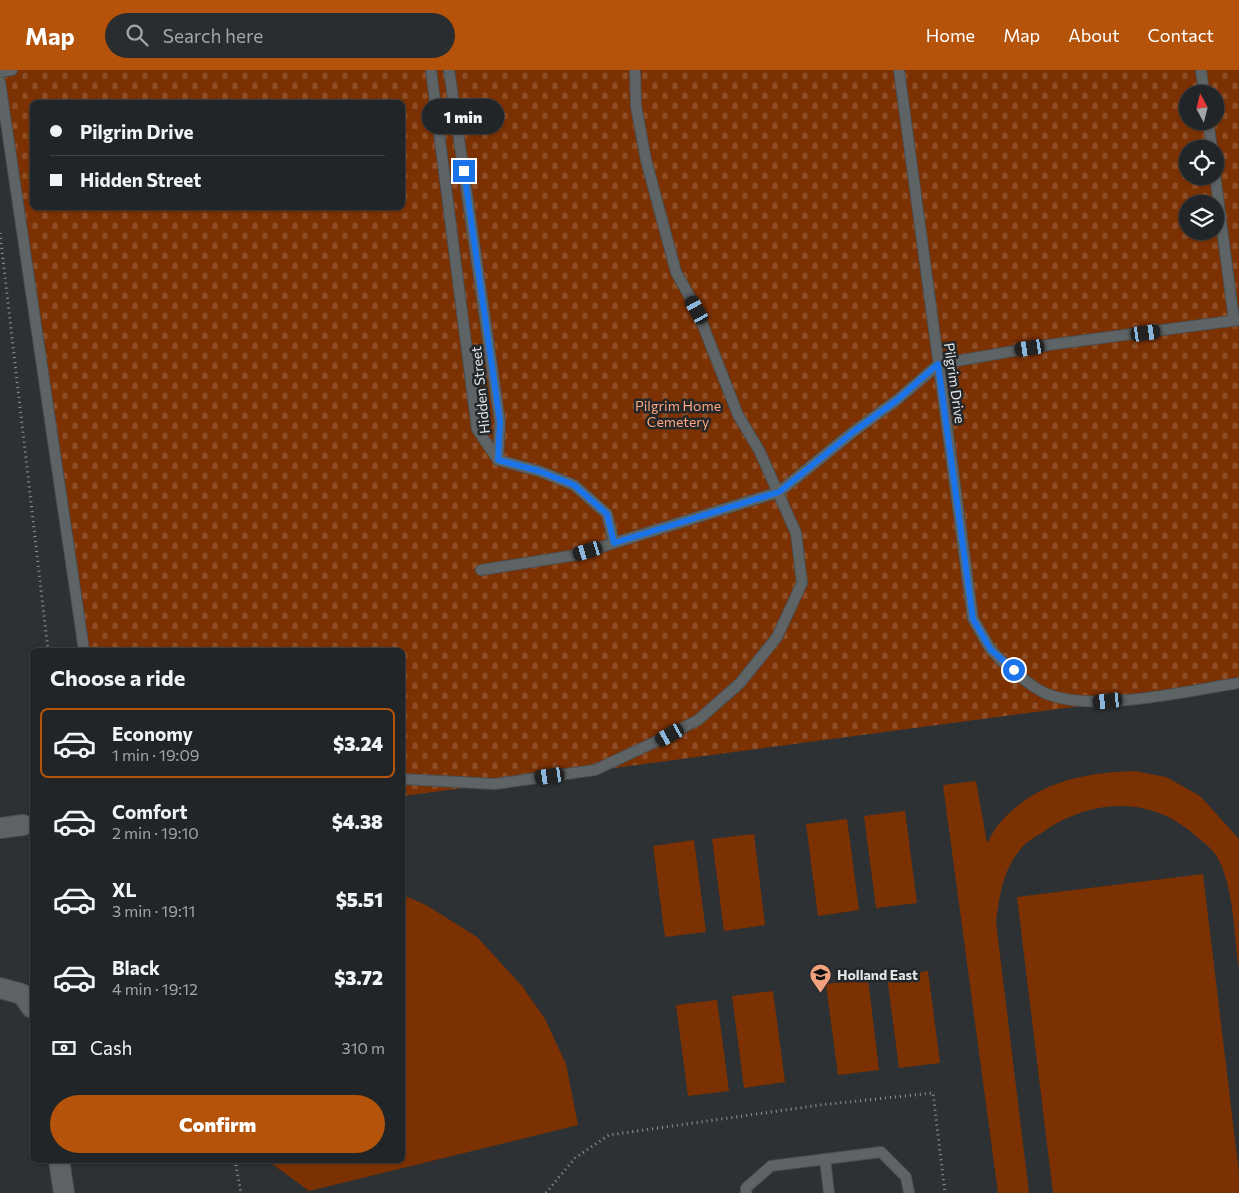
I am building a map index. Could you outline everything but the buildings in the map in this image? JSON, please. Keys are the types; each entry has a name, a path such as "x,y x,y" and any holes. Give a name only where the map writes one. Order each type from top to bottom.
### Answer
{"street":[{"path":"0,828 23,825"},
{"path":"0,988 22,994 30,1005"},
{"path":"59,1163 64,1193"}],"lane":[{"path":"0,72 12,70"},
{"name":"Hidden Street","path":"431,70 477,429 498,460"},
{"name":"Hidden Street","path":"449,70 500,422 498,460"},
{"path":"405,778 495,784 595,770 655,742 698,720 740,683 777,637 802,583 796,533 759,450 738,414 697,310 676,272 646,160 636,106 635,70"},
{"name":"Pilgrim Drive","path":"899,70 973,619 991,650 1026,680 1046,694 1090,702 1161,695 1239,683"},
{"path":"1201,70 1203,85"},
{"path":"0,82 84,648"},
{"path":"481,570 576,555 779,492 853,432 897,400 938,364 1048,345 1237,320 1217,185"},
{"path":"498,460 539,471 574,485 607,514 614,543"},
{"path":"746,1193 746,1188 770,1166 881,1152 906,1178 909,1193"},
{"path":"825,1158 829,1193"}],"path":[{"path":"0,233 48,648"},
{"path":"546,1193 575,1158 609,1135 820,1105 933,1093 946,1193"},
{"path":"236,1163 241,1193"}],"green space":[{"name":"Pilgrim Home Cemetery","path":"0,70 1239,70 1239,685 405,796 405,648 79,648 0,90"},
{"path":"1134,771 1166,777 1200,796 1239,839 1239,970 1230,895 1222,867 1212,850 1179,823 1161,814 1141,808 1121,806 1101,808 1081,813 1062,821 1024,845 1007,872 1001,891 996,922 1029,1193 998,1193 943,785 976,781 987,843 997,826 1013,810 1028,798 1044,789 1060,782 1096,774"},
{"path":"905,811 917,903 876,908 864,816"},
{"path":"847,819 859,910 818,916 806,824"},
{"path":"754,834 765,925 724,931 712,839"},
{"path":"694,840 706,932 665,937 653,846"},
{"path":"1203,874 1239,1173 1239,1193 1053,1193 1017,897"},
{"path":"405,896 426,905 477,937 522,986 545,1019 566,1064 578,1125 309,1191 271,1163 405,1163"},
{"path":"928,971 940,1063 899,1068 887,976"},
{"path":"868,979 879,1070 838,1075 826,984"},
{"path":"773,991 785,1082 744,1088 732,996"},
{"path":"717,1000 729,1091 688,1096 676,1005"}],"place":[{"name":"Holland East","path":"821,993"}],"route":[{"path":"464,171 500,422 498,460 539,471 574,485 607,514 614,543 779,492 853,432 897,400 938,364 973,619 991,650 1014,670"}]}
